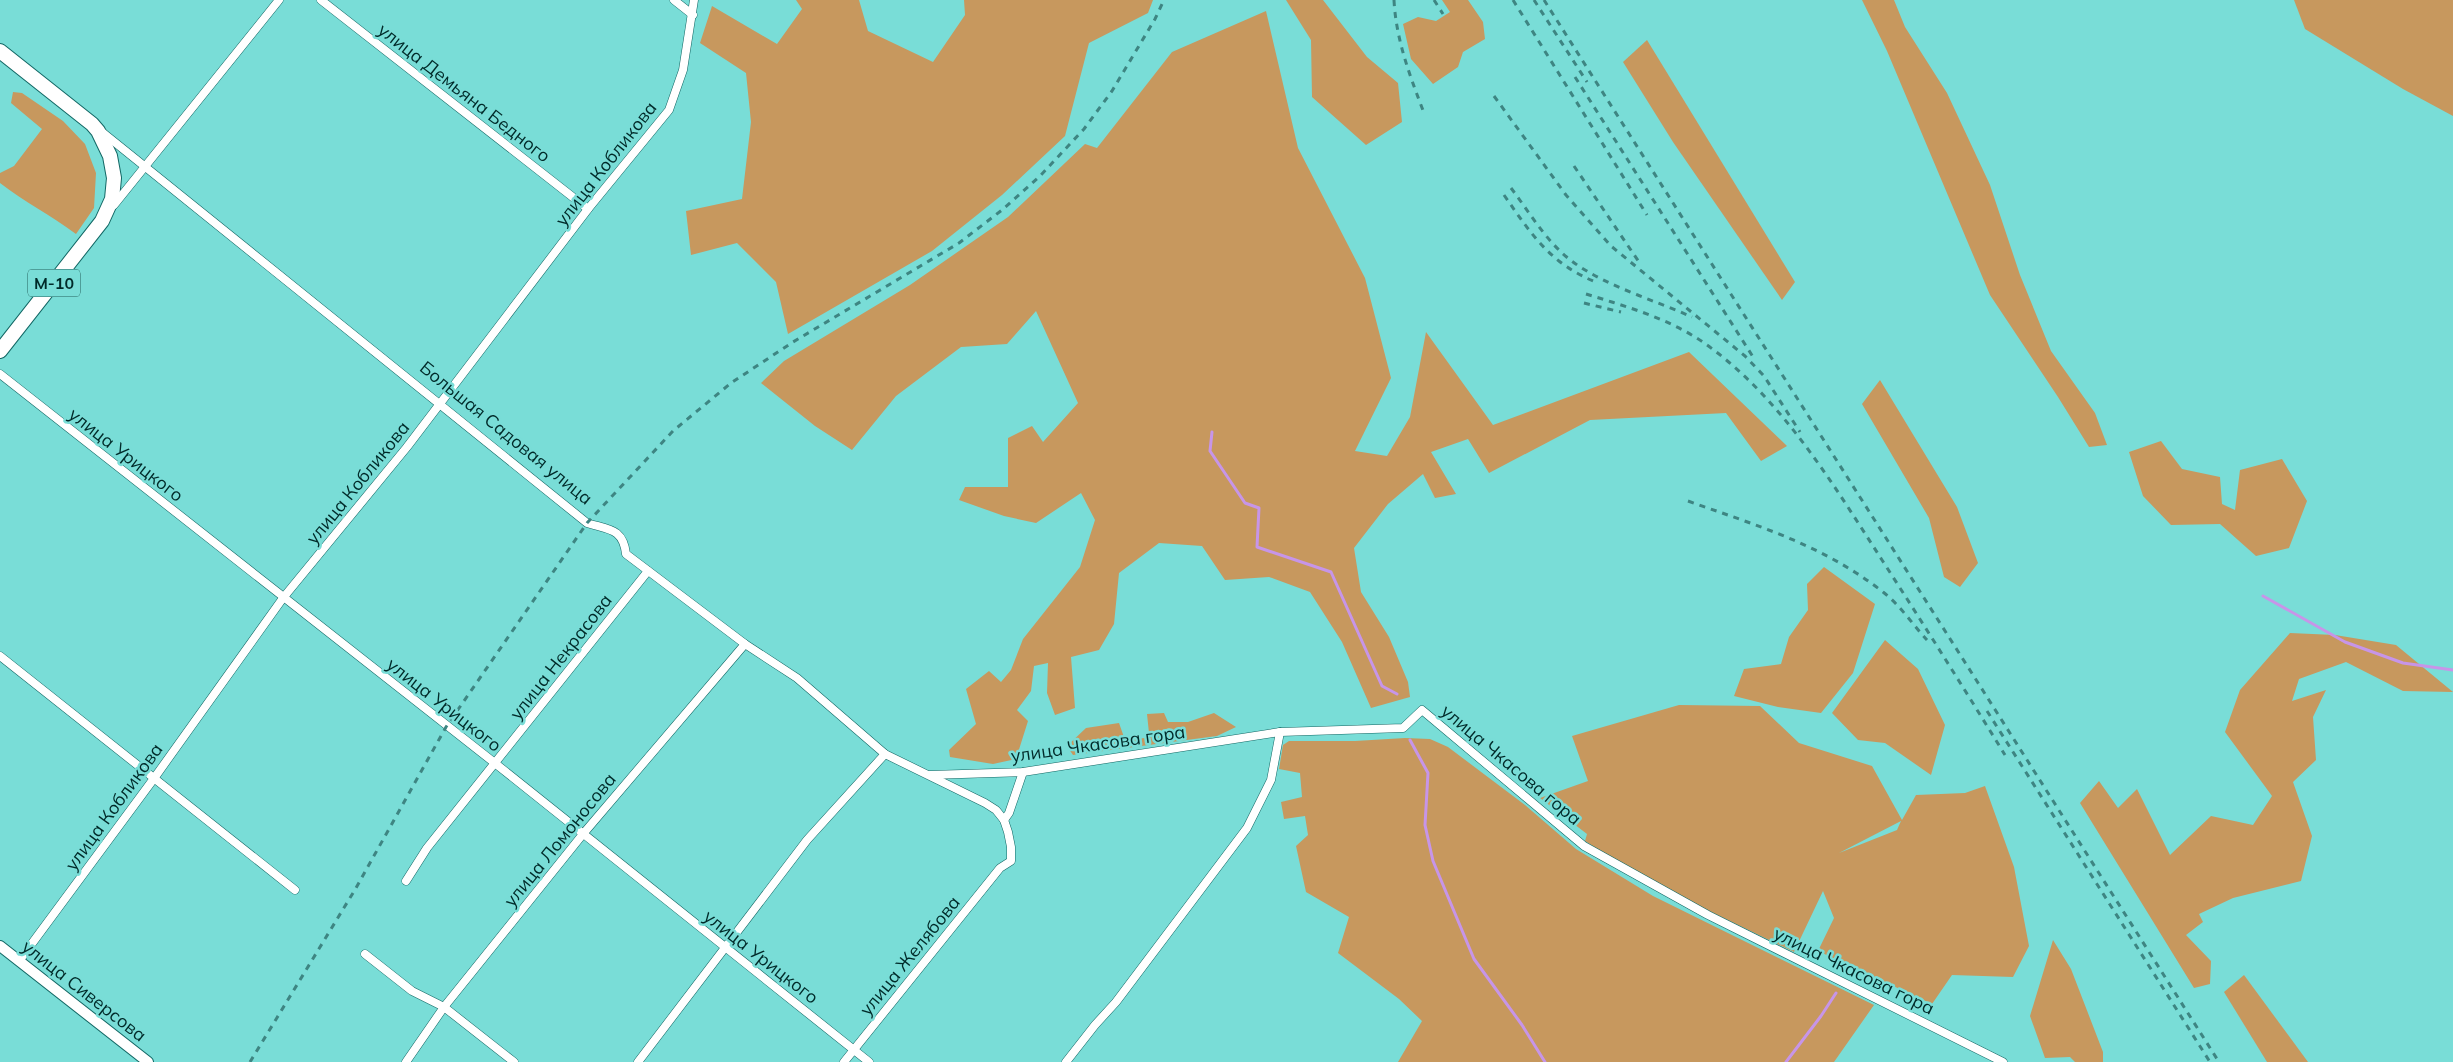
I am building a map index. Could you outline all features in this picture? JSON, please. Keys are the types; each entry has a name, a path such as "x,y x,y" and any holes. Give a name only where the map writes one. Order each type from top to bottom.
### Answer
{"highway":[{"name":"Большая Садовая улица","path":"0,50 92,124 106,148 113,170 113,194 106,214"},
{"name":"М-10","path":"0,351 106,214"}],"street":[{"path":"106,214 279,0"},
{"name":"улица Демьяна Бедного","path":"322,0 588,209"},
{"path":"674,0 693,14"},
{"name":"улица Кобликова","path":"19,961 155,777 283,598 407,447 588,209 669,110 683,70 694,0"},
{"name":"Большая Садовая улица","path":"92,124 587,523 615,532 624,540 626,554 745,644 797,678 884,754 985,802 1004,820"},
{"name":"улица Урицкого","path":"0,374 496,764 869,1062"},
{"name":"улица Некрасова","path":"406,881 427,848 496,764 648,571"},
{"name":"улица Ломоносова","path":"406,1062 444,1007 583,834 745,644"},
{"path":"0,656 296,890"},
{"name":"улица Чкасова гора","path":"927,776 1023,772 1280,732 1403,728 1422,710 1584,846 1708,915 2003,1062"},
{"path":"1066,1062 1116,1002 1248,828 1271,780 1280,732"},
{"path":"638,1062 726,949 807,840 884,754"},
{"path":"1004,820 1010,813 1023,772"},
{"name":"улица Желябова","path":"844,1062 1000,868 1011,861 1012,847 1004,820"},
{"name":"улица Сиверсова","path":"0,946 148,1062"},
{"path":"364,954 412,991 444,1007 514,1062"}],"shaded area":[{"path":"796,0 859,0 868,31 933,62 965,15 964,0 1153,0 1148,13 1089,43 1065,136 1002,195 932,251 788,334 776,282 737,243 691,255 686,211 742,199 751,122 746,73 700,43 712,6 777,44 802,9"},
{"path":"1286,0 1323,0 1367,57 1398,83 1402,122 1366,145 1312,97 1311,40"},
{"path":"1442,0 1468,0 1483,22 1485,39 1463,52 1458,67 1433,84 1411,59 1403,24 1418,17 1436,21 1450,12"},
{"path":"1862,0 1894,0 1905,27 1947,93 1990,185 2020,275 2051,351 2095,413 2107,445 2089,447 1990,295 1887,51"},
{"path":"2294,0 2453,0 2453,116 2403,89 2305,29"},
{"path":"1266,11 1298,148 1365,278 1391,378 1355,451 1387,456 1410,417 1426,332 1493,425 1689,352 1787,446 1761,461 1726,413 1590,420 1489,473 1468,439 1431,452 1456,494 1435,498 1423,474 1388,504 1354,548 1361,592 1389,637 1408,682 1410,697 1371,708 1342,642 1310,592 1269,577 1225,580 1202,546 1159,543 1119,573 1114,624 1099,650 1071,657 1075,708 1055,715 1047,693 1048,663 1034,666 1031,691 1017,710 1028,721 1016,759 993,764 950,757 949,750 976,724 966,689 989,671 1001,682 1011,670 1023,639 1080,567 1095,520 1081,493 1036,523 1004,516 959,500 965,487 1008,487 1008,438 1032,426 1043,442 1078,403 1036,311 1007,344 961,347 896,396 852,450 815,426 761,383 784,361 910,285 1008,217 1085,144 1097,148 1172,52"},
{"path":"1647,40 1795,282 1782,300 1673,142 1623,62"},
{"path":"13,92 22,93 63,121 85,144 96,173 94,208 76,234 0,183 0,173 14,166 42,129 11,103"},
{"path":"1880,380 1957,507 1978,563 1960,587 1944,577 1929,518 1862,404"},
{"path":"2161,441 2182,469 2220,477 2222,504 2235,510 2240,470 2282,459 2307,501 2289,548 2256,556 2220,524 2171,525 2143,496 2129,452"},
{"path":"1824,567 1875,604 1853,673 1821,713 1778,707 1734,696 1744,669 1781,664 1789,637 1808,610 1807,584"},
{"path":"2290,633 2335,635 2396,645 2453,692 2403,691 2346,662 2299,679 2292,701 2326,690 2313,717 2316,760 2293,782 2312,836 2301,881 2233,898 2199,914 2203,922 2186,935 2211,961 2210,984 2194,988 2080,803 2099,781 2118,808 2137,789 2170,855 2211,816 2253,825 2272,796 2225,732 2240,690"},
{"path":"1885,640 1918,669 1945,725 1931,775 1885,743 1858,740 1832,713"},
{"path":"1679,705 1760,706 1799,743 1872,766 1902,820 1916,795 1965,793 1985,786 2014,867 2029,946 2013,977 1952,975 1932,1004 1818,951 1834,918 1823,891 1794,952 1688,900 1610,857 1585,841 1587,834 1540,798 1588,781 1572,736","holes":["1901,821 1897,830 1839,853"]},
{"path":"1164,713 1168,722 1188,722 1214,713 1236,727 1217,736 1073,755 1067,746 1086,728 1119,723 1125,740 1145,738 1149,733 1147,714"},
{"path":"1405,738 1430,739 1448,747 1525,805 1576,849 1653,896 1874,1005 1834,1062 1398,1062 1422,1021 1399,999 1338,953 1349,917 1306,892 1296,846 1308,835 1305,816 1284,819 1281,802 1302,797 1300,773 1279,769 1283,745 1289,741 1355,741"},
{"path":"2053,940 2071,969 2103,1052 2103,1062 2075,1062 2070,1057 2045,1058 2030,1016"},
{"path":"2244,975 2308,1062 2267,1062 2224,992"}],"waterway":[{"path":"1212,432 1210,451 1245,503 1259,508 1257,547 1331,572 1382,686 1397,694"},
{"path":"2263,596 2345,642 2403,663 2453,670"},
{"path":"1410,740 1428,773 1425,825 1433,861 1474,959 1522,1025 1545,1062"},
{"path":"1786,1062 1836,993"}],"railway":[{"path":"250,1062 356,888 446,727 587,523 673,431 731,383 793,342 959,243 1002,210 1040,176 1084,129 1112,91 1155,19 1164,0"},
{"path":"1394,0 1401,44 1424,113"},
{"path":"1434,0 1443,14"},
{"path":"1513,0 1647,215"},
{"path":"1534,0 1587,82"},
{"path":"1544,0 2219,1062"},
{"path":"1575,77 1755,360"},
{"path":"1494,96 1566,195 1611,246 1745,356 1764,376 1800,432"},
{"path":"1574,166 1641,265"},
{"path":"1511,188 1547,237 1573,262 1586,271 1615,285 1692,317"},
{"path":"1504,195 1544,247 1567,267 1598,283"},
{"path":"1586,294 1649,315 1679,328 1707,345 1759,391 1804,444 1845,502 2005,755"},
{"path":"1584,303 1621,312"},
{"path":"1688,501 1765,528 1837,561 1889,597 1927,640"},
{"path":"1987,711 2210,1062"}]}
